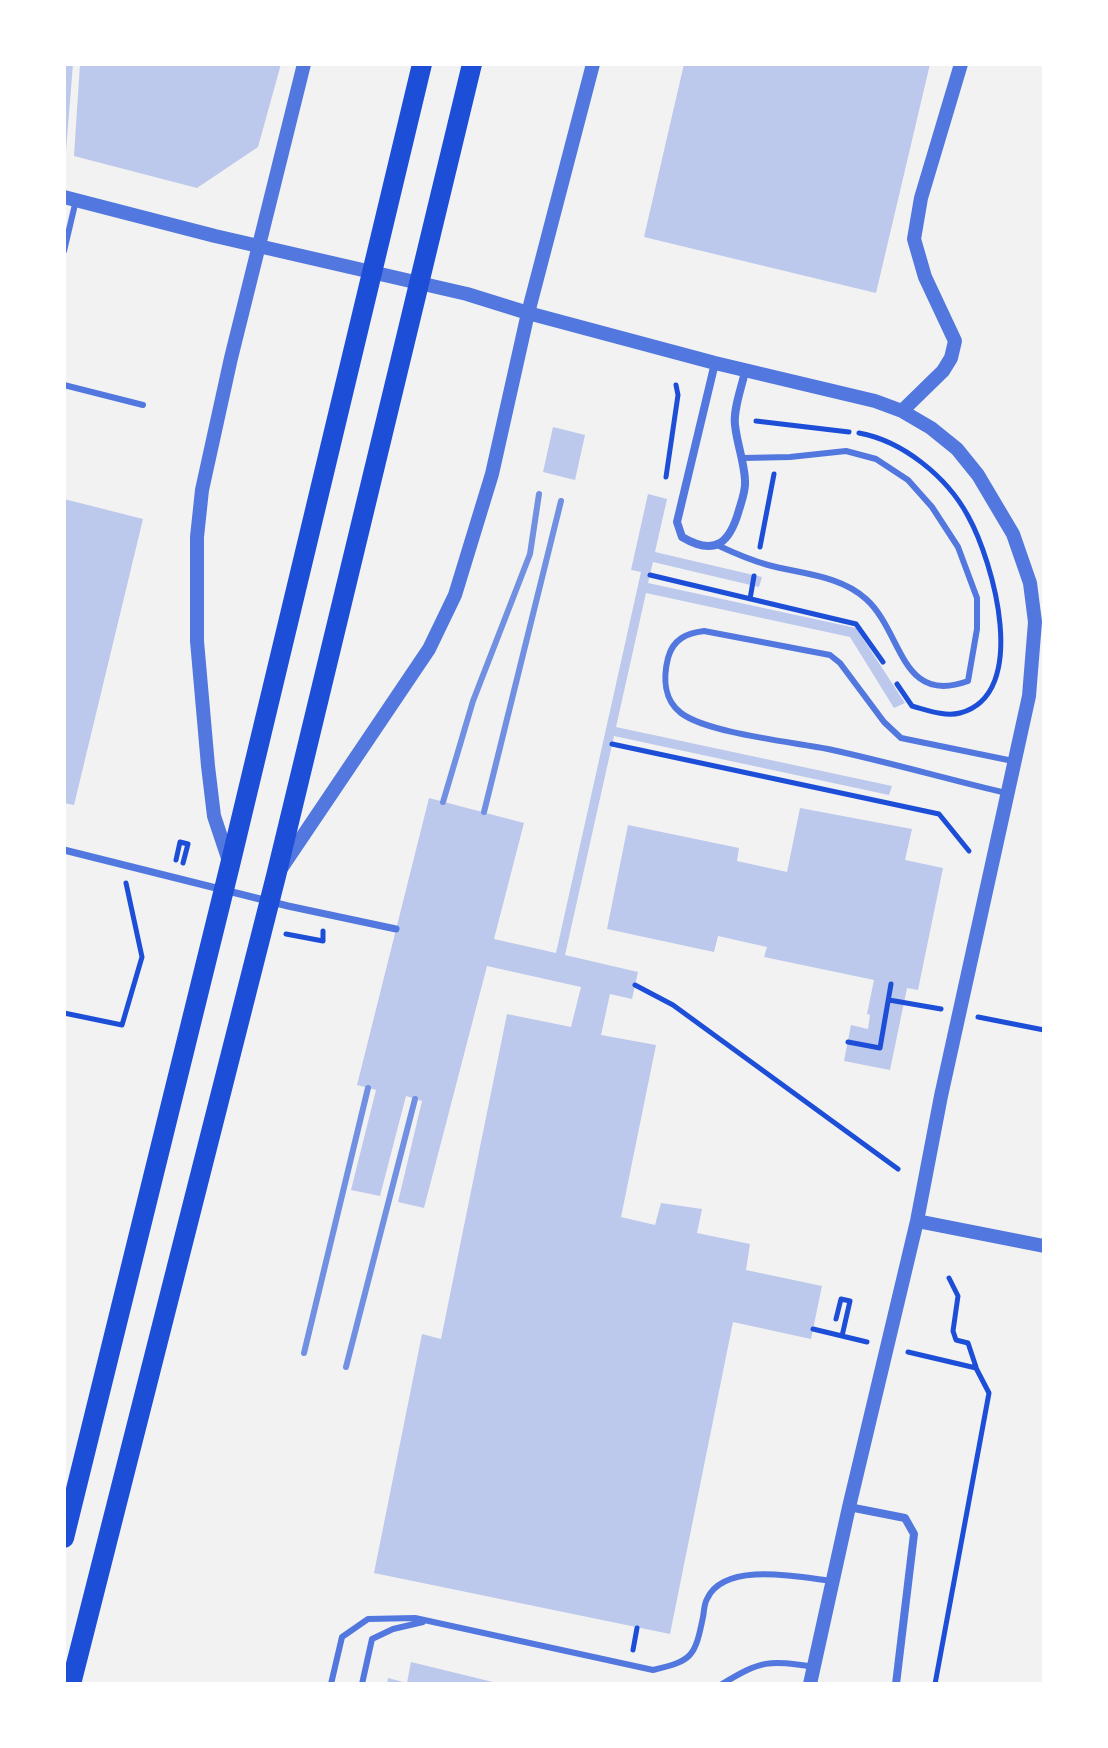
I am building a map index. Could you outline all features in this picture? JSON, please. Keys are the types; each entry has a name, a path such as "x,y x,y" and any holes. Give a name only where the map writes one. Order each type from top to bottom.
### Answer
{"main road":[{"path":"64,1538 230,865 422,64"},
{"path":"71,1684 276,876 472,64"}],"street":[{"path":"230,865 214,816 208,766 197,641 197,537 202,490 227,372 304,64"},
{"path":"276,876 429,649 455,595 492,474 528,313 593,64"},
{"path":"902,411 943,371 951,358 955,341 925,277 914,239 921,198 961,64"},
{"path":"70,199 467,294 745,371 856,395 902,411 948,442 978,475 1013,534 1030,583 1035,622 1029,696 941,1096 917,1221 810,1684"},
{"path":"715,363 677,522 682,537 691,543 717,545 727,539 734,529 745,489 743,458 734,423 745,371"},
{"path":"64,850 288,906 396,929"},
{"path":"917,1221 1044,1246"},
{"path":"849,1507 905,1518 914,1534 896,1684"}],"lane":[{"path":"64,251 70,199"},
{"path":"64,385 143,405"},
{"path":"717,545 757,562 844,583 869,601 915,676 936,687 952,687 968,681 977,629 977,598 958,547 932,507 908,480 876,459 846,451 743,458"},
{"path":"1009,794 831,750 693,721 673,706 667,695 665,668 678,640 689,633 704,631 830,655 840,663 884,722 901,738 1016,762"},
{"path":"331,1684 342,1637 368,1619 415,1618 653,1670 682,1663 697,1646 707,1597 722,1583 741,1576 762,1574 833,1582"},
{"path":"362,1684 372,1639 393,1629 429,1621"},
{"path":"722,1684 754,1665 778,1662 814,1667"}],"path":[{"path":"665,484 678,395 676,385"},
{"path":"756,421 872,436 895,444 925,466 955,497 968,516 996,588 1000,646 998,673 992,689 984,701 975,707 957,714 947,714 912,706 896,682"},
{"path":"750,599 776,457 776,423"},
{"path":"650,575 856,624 888,671"},
{"path":"612,744 939,814 969,851"},
{"path":"180,842 188,844 183,864"},
{"path":"64,1013 122,1025 142,957 123,866"},
{"path":"299,937 323,941 324,931 311,928"},
{"path":"848,1042 880,1048 891,984"},
{"path":"635,985 673,1005 898,1169"},
{"path":"889,1000 904,1002"},
{"path":"935,1684 989,1393 968,1343 956,1340 953,1331 958,1296 949,1278"},
{"path":"836,1319 841,1299 850,1301 842,1336"},
{"path":"945,1361 976,1368"}],"building":[{"path":"64,64 73,64 66,151 64,151"},
{"path":"80,64 281,64 258,147 197,188 74,156"},
{"path":"684,64 930,64 876,293 644,237"},
{"path":"553,427 585,435 575,480 543,472"},
{"path":"648,494 667,499 655,552 762,577 759,587 653,562 648,583 856,628 905,703 894,708 850,637 646,593 616,727 892,786 889,795 614,736 565,955 638,972 632,999 610,994 601,1035 656,1045 621,1217 655,1225 661,1203 702,1209 697,1233 750,1244 746,1270 822,1286 811,1339 733,1322 670,1634 374,1573 422,1334 441,1339 507,1014 571,1027 581,987 487,966 424,1208 398,1202 422,1101 406,1096 380,1196 351,1190 376,1090 357,1085 429,798 524,823 494,939 556,953 641,572 631,570"},
{"path":"64,499 143,519 74,805 64,803"},
{"path":"800,808 912,829 905,860 943,868 918,990 907,988 890,1070 844,1061 851,1025 868,1029 870,1015 867,1014 874,980 764,957 767,947 718,936 714,952 607,929 628,825 739,848 737,861 787,872"},
{"path":"411,1662 497,1684 387,1684 388,1678 407,1683"}],"railway":[{"path":"443,802 473,701 530,554 539,494"},
{"path":"484,812 561,501"},
{"path":"304,1353 368,1088"},
{"path":"346,1367 415,1099"}]}
